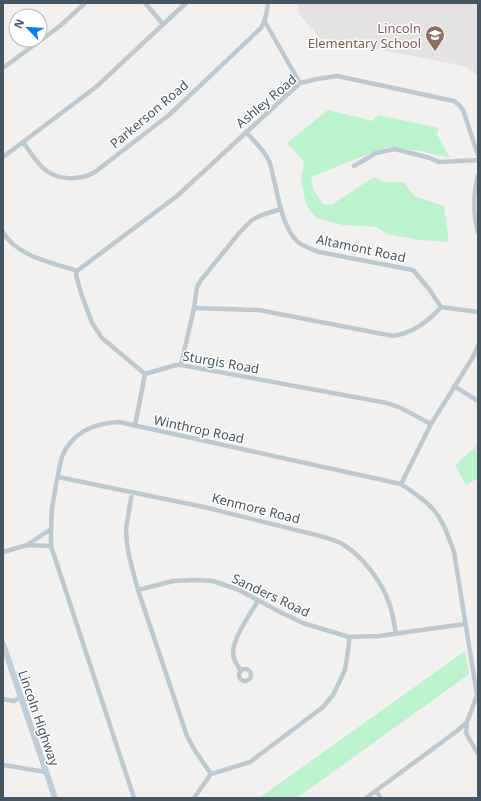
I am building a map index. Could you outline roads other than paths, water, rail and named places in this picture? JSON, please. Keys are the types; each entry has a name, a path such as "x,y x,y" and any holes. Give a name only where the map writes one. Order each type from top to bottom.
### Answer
{"main road":[{"name":"Lincoln Highway","path":"3,644 55,798"}],"street":[{"path":"3,68 60,26 85,3"},
{"path":"145,3 163,24"},
{"path":"3,157 96,87 186,3"},
{"path":"268,3 265,22 300,84"},
{"name":"Parkerson Road","path":"23,142 43,168 52,174 63,178 73,179 82,178 89,175 169,115 261,28 265,22"},
{"name":"Ashley Road","path":"77,271 178,196 300,84 317,79 337,76 454,101 463,110 478,154"},
{"name":"Altamont Road","path":"246,132 264,152 269,162 286,224 291,234 298,242 319,252 413,270 429,289 441,307"},
{"path":"354,166 376,153 395,150 430,158 439,162 478,160"},
{"path":"478,175 474,202 478,233"},
{"path":"181,365 194,308 197,287 201,280 240,232 252,220 281,209"},
{"path":"3,232 10,242 27,253 77,271 76,275 92,323 102,338 145,374 135,426"},
{"path":"194,308 259,310 393,336 401,335 416,328 435,314 441,307 478,312"},
{"path":"401,484 431,424 473,357 478,346"},
{"name":"Sturgis Road","path":"145,374 176,365 181,365 387,403 401,408 431,424"},
{"path":"454,386 478,401"},
{"name":"Winthrop Road","path":"134,798 51,546 52,509 63,455 72,441 88,428 107,423 119,422 401,484 428,503 434,509 448,534 454,552 478,695 468,722 466,733 478,754"},
{"name":"Kenmore Road","path":"58,477 204,506 324,537 342,544 352,551 371,571 383,590 389,602 396,634"},
{"path":"132,492 126,529 129,556 138,590 187,736 211,774"},
{"path":"3,552 26,544 51,529"},
{"path":"26,544 51,546"},
{"name":"Sanders Road","path":"138,590 174,581 213,581 239,590 303,623 349,637 379,636 465,624"},
{"path":"241,671 235,664 233,653 235,642 258,601"},
{"path":"194,798 211,774 250,762 323,707 333,695 345,670 349,637"},
{"path":"3,699 14,701 21,697"},
{"path":"366,798 468,722"},
{"path":"3,765 46,772"},
{"path":"376,791 380,798"}],"place":[{"name":"Lincoln Elementary School","path":"435,52"}]}
